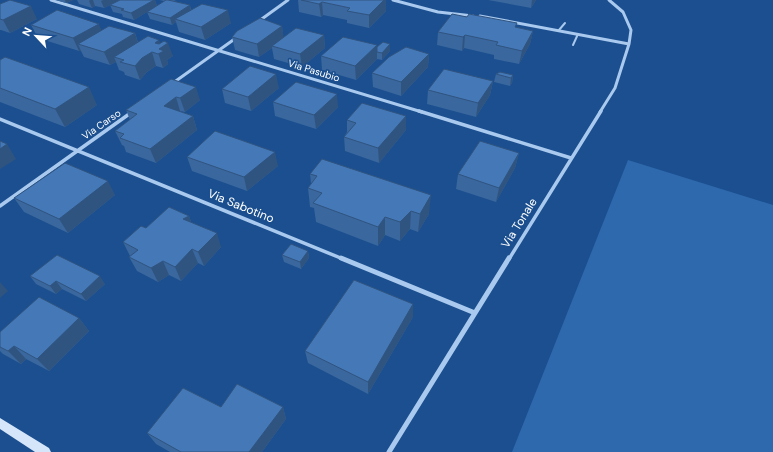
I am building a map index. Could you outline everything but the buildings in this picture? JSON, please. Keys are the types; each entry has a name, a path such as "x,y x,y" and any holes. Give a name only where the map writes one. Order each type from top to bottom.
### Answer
{"street":[{"name":"Via Pasubio","path":"51,0 571,158"},
{"path":"257,22 288,0"},
{"path":"393,0 438,12 498,18 629,44"},
{"name":"Via Tonale","path":"389,452 615,88 629,44 631,30 623,12 609,0"},
{"path":"168,86 238,36"},
{"name":"Via Carso","path":"0,206 136,109"},
{"name":"Via Sabotino","path":"0,119 475,313"},
{"path":"0,423 45,452"}],"lane":[{"path":"560,30 565,23"},
{"path":"573,45 578,34"}],"shaded area":[{"path":"628,160 773,205 773,452 512,452"}]}
